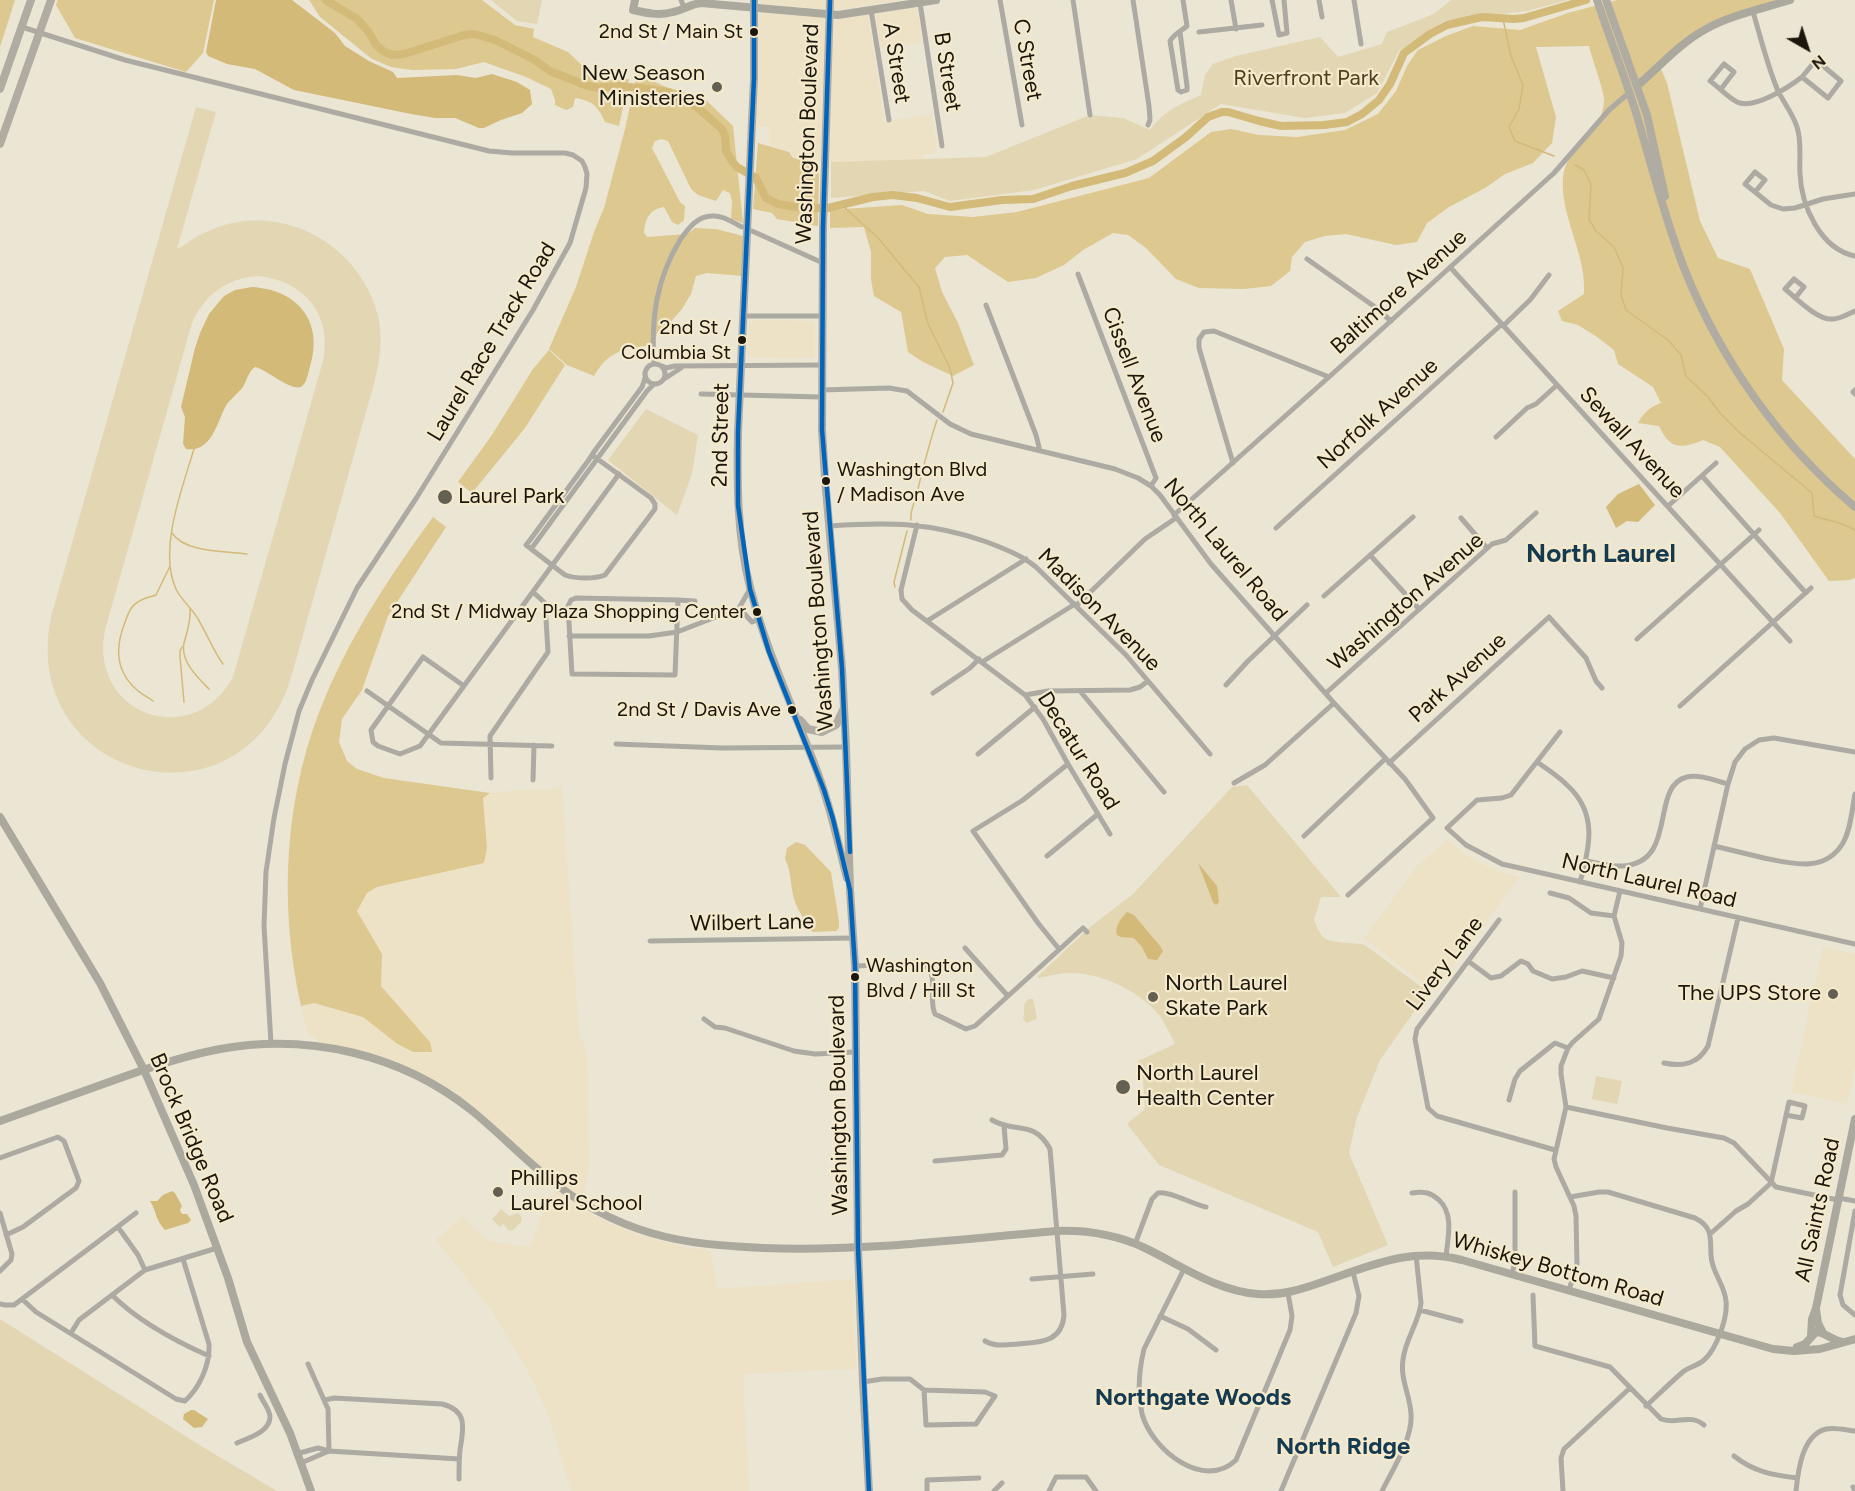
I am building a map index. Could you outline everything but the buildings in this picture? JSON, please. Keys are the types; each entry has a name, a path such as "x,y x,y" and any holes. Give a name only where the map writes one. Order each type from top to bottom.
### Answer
{"main road":[{"path":"0,89 31,0"},
{"path":"0,144 51,0"},
{"name":"Washington Boulevard","path":"830,0 821,393 824,465 846,747 850,890 855,966 858,1248 869,1491"},
{"path":"1597,0 1609,20 1637,86 1654,141 1669,223"},
{"path":"1606,0 1609,20 1629,93 1669,223 1694,291 1719,340 1747,385 1794,446 1833,488 1855,507"},
{"name":"2nd Street","path":"754,4 754,78 741,366 738,505 750,588 759,619 833,819 850,890"},
{"path":"794,713 808,729 822,732 836,724 844,706"}],"street":[{"path":"635,0 633,10 663,14 683,4 699,1 754,4 830,15 845,15 891,4 936,0"},
{"name":"C Street","path":"1000,0 1022,125"},
{"path":"1073,0 1090,115"},
{"path":"1133,0 1149,106 1148,125"},
{"path":"1180,32 1187,86 1187,90 1182,92 1178,90 1170,41 1173,36 1187,26 1183,0"},
{"path":"1232,0 1236,29"},
{"path":"1272,0 1279,35 1287,33 1284,0"},
{"path":"1319,0 1322,17"},
{"path":"1354,0 1361,44"},
{"path":"1637,86 1698,34 1715,24 1790,0"},
{"name":"B Street","path":"920,3 942,147"},
{"name":"A Street","path":"871,10 889,120"},
{"path":"1753,12 1779,92 1793,118 1799,136 1800,174 1806,204 1818,228 1831,244 1855,256"},
{"path":"1198,32 1262,26"},
{"name":"Laurel Race Track Road","path":"22,27 125,60 489,151 573,155 582,161 587,174 586,188 570,243 494,376 357,588 316,669 299,711 285,764 266,872 264,926 272,1043"},
{"path":"1721,89 1734,72 1724,64 1710,81 1734,100 1746,104 1779,92 1802,77 1816,60 1841,81 1828,98 1802,77"},
{"name":"Baltimore Avenue","path":"933,693 980,660 1076,605 1141,543 1175,516 1554,173 1609,110 1637,86"},
{"path":"1755,192 1776,208 1788,209 1823,199 1855,194"},
{"path":"654,364 652,345 658,291 662,276 681,239 690,226 706,217 721,217 742,227"},
{"path":"752,231 823,263"},
{"path":"1307,259 1391,321"},
{"name":"Sewall Avenue","path":"1450,267 1790,641"},
{"name":"Cissell Avenue","path":"1078,274 1156,478 1151,486"},
{"name":"Norfolk Avenue","path":"1276,528 1530,300 1549,275"},
{"path":"1796,297 1811,310 1830,320 1855,310"},
{"path":"986,305 1040,451"},
{"path":"743,316 822,316"},
{"path":"1233,463 1199,348 1201,335 1214,331 1329,377"},
{"path":"595,457 642,387 646,368 654,364 666,368 821,365"},
{"path":"662,366 665,372 664,379"},
{"path":"645,378 650,383 660,383 683,367"},
{"path":"595,457 651,498 655,509 606,575 571,577 528,547 595,457 654,384"},
{"path":"1496,437 1527,408 1536,404 1557,385"},
{"name":"North Laurel Road","path":"701,394 821,393 889,388 907,391 961,430 1115,470 1138,478 1151,486 1168,504 1211,564 1410,785 1433,818 1348,895"},
{"path":"1668,506 1716,463"},
{"path":"464,686 423,657 371,730 373,742 400,754 420,746 553,566 619,474"},
{"path":"1680,706 1809,590 1702,476"},
{"name":"Washington Avenue","path":"1326,693 1487,548 1506,540 1536,513"},
{"path":"1324,596 1413,517"},
{"path":"1461,518 1487,548"},
{"name":"Madison Avenue","path":"830,526 877,523 917,525 976,538 1018,554 1116,644 1210,754"},
{"name":"Decatur Road","path":"917,525 901,590 902,599 912,610 1025,695 1035,707 1110,834"},
{"path":"1637,639 1756,532"},
{"path":"1370,555 1419,609"},
{"path":"927,621 1026,559"},
{"path":"569,636 650,636 677,632 739,608 750,588"},
{"path":"490,778 490,736 548,652 544,603 532,592"},
{"path":"678,600 675,675 572,674 568,606 573,599 695,600"},
{"path":"1226,685 1307,605"},
{"path":"739,608 752,622 759,619"},
{"name":"Park Avenue","path":"1304,836 1549,617 1586,658 1596,681 1602,688"},
{"path":"1025,695 1135,689 1148,681"},
{"path":"367,691 435,740 446,744 552,746"},
{"path":"1080,691 1164,792"},
{"name":"Washington Avenue","path":"1234,783 1265,765 1334,703"},
{"path":"978,754 1035,707"},
{"path":"1560,732 1537,762 1567,784 1584,807 1590,833 1580,882"},
{"path":"1700,909 1728,784 1740,755 1751,744 1766,738 1784,739 1855,752"},
{"path":"616,744 722,748 846,747"},
{"path":"534,745 534,780"},
{"name":"North Laurel Road","path":"1537,762 1511,795 1477,800 1447,828 1466,845 1490,859 1513,867 1855,944"},
{"path":"1059,949 973,831 1012,808 1068,764"},
{"path":"1586,861 1624,866 1638,862 1650,853 1658,842 1669,793 1675,783 1680,780 1686,777 1696,777 1728,784"},
{"path":"1714,846 1797,865 1820,862 1838,849 1845,839 1855,794"},
{"path":"1047,856 1098,814"},
{"name":"Brock Bridge Road","path":"0,818 100,983 144,1070 186,1165 217,1248 246,1342 281,1414 311,1491"},
{"path":"1569,1290 1576,1264 1576,1216 1554,1159 1566,1107 1561,1066 1568,1048 1599,1018 1622,956 1614,916 1620,891"},
{"path":"1550,893 1569,898 1591,913 1614,916"},
{"path":"1664,1063 1676,1066 1689,1064 1701,1056 1708,1046 1738,918"},
{"name":"Livery Lane","path":"1499,920 1417,1029 1415,1039 1428,1108 1437,1116 1555,1150"},
{"path":"855,966 920,963 927,966 932,975 932,1007 935,1014 962,1028 970,1028 1083,928 1087,932"},
{"name":"Wilbert Lane","path":"650,941 854,938"},
{"path":"965,948 1007,995"},
{"path":"1468,961 1491,978 1500,976 1521,961 1528,964 1533,971 1552,979 1566,977 1582,970 1614,978"},
{"path":"704,1018 715,1027 725,1028 794,1052 815,1054 855,1052"},
{"name":"Whiskey Bottom Road","path":"0,1121 144,1070 218,1049 272,1043 323,1047 372,1057 405,1070 435,1086 470,1109 564,1190 598,1211 672,1239 708,1245 804,1249 858,1248 1072,1230 1101,1234 1135,1244 1230,1289 1260,1295 1288,1293 1388,1261 1416,1255 1446,1256 1773,1348 1794,1351 1819,1348 1855,1339"},
{"path":"1509,1100 1515,1079 1520,1071 1555,1043 1568,1048"},
{"path":"1566,1107 1724,1138 1734,1143 1771,1183 1781,1189 1855,1202"},
{"path":"1710,1234 1771,1183 1786,1115"},
{"name":"All Saints Road","path":"1810,1337 1855,1119"},
{"path":"985,1341 1000,1345 1040,1342 1052,1338 1064,1322 1050,1149 1043,1137 1032,1130 1004,1126 992,1120"},
{"path":"935,1161 1002,1155 1006,1149 1004,1126"},
{"path":"0,1158 58,1137 63,1141 79,1181 76,1188 23,1227 6,1235"},
{"path":"1135,1244 1152,1198 1158,1193 1165,1192 1193,1205 1206,1207"},
{"path":"1512,1275 1515,1260 1515,1192"},
{"path":"1570,1197 1608,1192 1695,1218 1706,1226 1710,1234 1713,1265 1727,1304 1720,1334 1714,1349 1705,1359 1695,1367 1684,1371 1646,1406"},
{"path":"1412,1193 1430,1194 1446,1209 1449,1224 1446,1256"},
{"path":"1855,1211 1839,1295 1843,1305 1855,1315"},
{"path":"0,1213 12,1254 11,1260 0,1270"},
{"path":"0,1304 14,1305 136,1213"},
{"path":"118,1227 138,1255 145,1270"},
{"path":"70,1334 79,1320 145,1270 217,1248"},
{"path":"1382,1491 1410,1430 1411,1416 1404,1383 1403,1359 1420,1310 1421,1297 1416,1255"},
{"path":"22,1299 36,1312 70,1334 180,1402 185,1401 206,1369 209,1344 183,1259"},
{"path":"1175,1466 1153,1440 1144,1420 1139,1386 1144,1349 1184,1269"},
{"path":"1281,1491 1356,1313 1359,1296 1353,1272"},
{"path":"1032,1279 1093,1274"},
{"path":"1221,1476 1236,1460 1287,1339 1292,1316 1288,1293"},
{"path":"112,1295 138,1318 209,1356"},
{"path":"1533,1295 1533,1343 1537,1347 1610,1367 1657,1417 1666,1421 1688,1418 1704,1425"},
{"name":"All Saints Road","path":"1816,1308 1818,1323 1824,1335"},
{"path":"1420,1310 1461,1321"},
{"path":"1160,1316 1197,1335 1216,1350"},
{"path":"1787,1350 1802,1346 1816,1332 1833,1341 1843,1342"},
{"path":"1810,1337 1810,1344 1819,1348 1827,1342 1824,1335"},
{"path":"308,1364 325,1400 329,1421 329,1451"},
{"path":"863,1382 910,1378 924,1390 985,1392 995,1396 976,1424 926,1425 924,1390"},
{"path":"1563,1491 1561,1458 1564,1449 1630,1388"},
{"path":"260,1395 270,1419"},
{"path":"325,1400 334,1398 449,1405 463,1420 459,1479"},
{"path":"237,1443 261,1431 270,1419 281,1414"},
{"path":"1796,1491 1802,1458 1809,1441 1824,1430 1855,1431"},
{"path":"296,1454 318,1448 329,1451 459,1459"},
{"path":"300,1463 329,1451"},
{"path":"1734,1456 1758,1471 1797,1478"},
{"path":"1049,1491 1056,1478 1086,1477 1096,1491"},
{"path":"927,1491 927,1480 979,1478"},
{"path":"994,1491 1002,1483"}],"shaded area":[{"path":"0,0 15,0 0,47"},
{"path":"58,0 214,0 203,53 186,72 75,38 56,5"},
{"path":"216,0 292,0 335,33 345,46 393,72 397,78 457,75 476,78 492,74 517,82 530,90 532,104 522,113 479,128 455,118 435,118 411,114 294,90 255,69 227,64 208,56 206,52"},
{"path":"309,0 482,0 515,25 534,29 533,37 568,52 586,69 611,80 629,79 619,126 605,122 600,112 591,103 575,98 573,107 566,110 555,105 551,89 484,62 456,69 412,70 391,67 372,59 320,17"},
{"path":"759,0 827,0 826,9 763,4"},
{"path":"833,0 904,0 834,10"},
{"path":"1617,0 1790,0 1715,24 1660,67 1667,83 1700,221 1718,258 1750,269 1784,349 1782,380 1855,459 1855,578 1829,581 1780,513 1720,447 1703,440 1688,445 1677,445 1667,440 1659,426 1638,423 1648,410 1661,403 1653,387 1618,364 1614,350 1597,337 1578,325 1562,321 1558,311 1584,294 1582,265 1565,207 1563,178 1565,167 1603,111 1602,87 1589,46 1536,47 1556,117 1552,143 1533,163 1505,174 1485,188 1449,207 1427,223 1417,242 1396,245 1346,234 1325,236 1305,242 1292,257 1290,271 1271,286 1244,289 1199,288 1176,279 1146,248 1128,235 1113,233 1083,250 1064,265 1036,278 1008,282 967,255 945,257 935,268 942,292 958,323 974,365 953,376 908,352 901,312 874,296 871,280 871,252 864,227 830,228 830,210 902,205 928,214 973,217 1017,212 1149,178 1211,132 1231,129 1259,135 1297,137 1345,130 1378,114 1396,91 1407,66 1418,50 1446,36 1473,26 1520,30 1568,13"},
{"path":"913,7 918,10 921,43 881,48 875,16 877,13"},
{"path":"761,12 826,18 821,161 794,158 790,151 769,145 769,127 755,127 757,15"},
{"path":"868,14 884,117 882,122 932,114 937,147 933,154 923,155 922,159 829,162 833,21"},
{"path":"637,74 666,87 687,93 701,101 706,100 733,126 743,223 731,219 730,193 723,190 716,201 698,195 691,189 668,141 661,139 655,141 652,148 680,202 685,206 684,220 678,225 672,222 664,207 659,208 649,216 644,233 647,237 687,234 695,228 716,229 743,236 742,276 707,273 696,276 691,294 682,309 667,326 658,331 653,345 626,349 612,355 594,376 567,365 549,349 576,287 604,208"},
{"path":"758,143 789,152 793,158 814,163 819,168 818,226 777,219 772,213 753,209"},
{"path":"252,287 269,290 295,302 311,324 314,338 313,353 304,384 301,387 291,386 255,367 243,387 227,404 208,441 195,449 186,449 183,444 185,417 181,407 200,333 209,314 224,296 235,290"},
{"path":"753,320 811,321 815,325 815,356 812,358 747,357 749,324"},
{"path":"549,350 565,365 525,428 472,493 458,482 492,435 533,369"},
{"path":"1639,484 1655,505 1638,522 1627,521 1616,528 1606,507 1618,494"},
{"path":"433,517 446,527 388,616 362,690 342,719 339,742 347,761 357,769 384,778 490,793 483,798 487,848 484,863 377,887 367,893 357,911 382,954 381,986 430,1042 432,1052 413,1052 396,1043 363,1017 314,1003 301,1006 289,927 289,848 302,769 327,693 349,647 375,602"},
{"path":"562,785 579,1033 587,1053 589,1165 583,1202 485,1121 405,1070 323,1046 308,1033 301,1006 314,1003 363,1017 396,1043 430,1042 381,986 382,954 357,911 367,893 377,887 484,862 487,848 483,797 490,793 552,789"},
{"path":"1447,840 1472,859 1505,874 1520,877 1434,992 1364,938 1417,866"},
{"path":"796,842 805,845 831,872 839,921 839,928 836,931 813,932 808,929 796,906 785,859 787,848"},
{"path":"1198,863 1217,886 1219,902 1216,905 1213,902"},
{"path":"1127,912 1134,915 1160,946 1163,951 1157,960 1148,959 1134,938 1117,935 1117,926"},
{"path":"1823,947 1855,954 1855,1066 1847,1104 1791,1092"},
{"path":"172,1191 182,1206 180,1210 182,1214 187,1214 191,1220 165,1230 159,1223 150,1201 157,1201"},
{"path":"556,1191 586,1211 636,1234 684,1247 711,1251 717,1289 853,1279 856,1369 743,1374 749,1491 571,1491 548,1414 528,1371 492,1311 436,1240 462,1216 486,1239 530,1247 545,1205"},
{"path":"191,1410 208,1419 202,1427 194,1428 183,1419 184,1414"}],"green space":[{"path":"491,0 542,0 537,24 517,21"},
{"name":"Riverfront Park","path":"1451,0 1567,0 1527,11 1444,21 1399,51 1377,93 1345,113 1305,118 1221,104 1137,159 1034,190 950,201 924,191 831,198 831,162 986,157 1090,115 1123,118 1150,130 1167,113 1201,95 1205,75 1213,64 1236,56 1320,37 1338,57 1382,44 1387,32 1434,14"},
{"path":"196,107 216,112 177,249 202,234 231,223 267,221 289,225 329,244 345,258 359,275 370,294 380,324 380,348 375,380 290,681 263,730 226,760 183,772 139,768 98,749 67,717 50,672 51,617","holes":["257,276 288,284 311,302 319,315 325,344 323,361 233,677 215,700 193,713 170,717 147,713 127,702 112,683 104,659 105,630 192,323 210,296 226,285"]},
{"path":"646,409 698,435 692,474 677,515 608,460"},
{"path":"1247,785 1341,897 1321,897 1314,920 1323,937 1331,941 1365,945 1428,992 1380,1060 1357,1117 1349,1153 1388,1245 1333,1267 1318,1232 1159,1165 1127,1124 1145,1109 1143,1079 1138,1061 1175,1044 1155,1010 1122,986 1095,976 1070,973 1038,978 1090,927 1133,894 1232,787"},
{"path":"1029,999 1033,999 1037,1019 1026,1023 1023,1018 1024,1005"},
{"path":"1596,1076 1622,1081 1617,1104 1592,1099"},
{"path":"501,1209 509,1216 518,1213 521,1216 522,1221 512,1231 503,1224 500,1227 492,1219"},
{"path":"0,1319 206,1449 277,1491 0,1491"}],"waterway":[{"path":"326,0 357,19 377,46 392,55 404,54 474,34 495,40 533,59 550,71 585,85 598,88 619,86 668,92 698,108 722,129 726,151 732,161 737,167 756,178 766,198 778,204 801,208 828,208 873,197 893,195 917,198 950,207 1002,200 1033,199 1072,186 1125,173 1153,161 1186,137 1208,117 1222,112 1281,126 1347,122 1362,114 1379,100 1390,84 1404,53 1447,25 1482,17 1524,18 1586,0"},
{"path":"1503,19 1511,56 1523,85 1519,109 1509,127 1515,141 1554,156"},
{"path":"1575,165 1584,170 1591,184 1589,219 1596,231 1614,247 1623,268 1621,295 1626,310 1668,340 1681,355 1686,376 1708,397 1720,413 1740,433 1812,493 1814,516 1855,530"},
{"path":"842,205 878,238 919,287 928,324 950,368 953,383 943,412"},
{"path":"911,520 912,509 937,420"},
{"path":"194,449 174,519 171,538 171,573 178,593 196,615 223,664"},
{"path":"895,587 894,582 907,531"},
{"path":"172,533 178,540 196,548 247,554"},
{"path":"153,701 137,690 125,676 119,660 119,643 131,609 140,601 156,595 170,566"},
{"path":"190,609 183,650 187,663 209,689"},
{"path":"182,647 180,657 184,702"}],"transit line":[{"path":"754,0 754,78 738,432 738,505 750,589 769,652 824,790 850,890 855,966 858,1248 869,1491"},
{"path":"830,0 823,228 822,430 842,668 850,852"}],"place":[{"name":"2nd St / Main St","path":"754,32"},
{"name":"New Season Ministeries","path":"717,87"},
{"name":"2nd St / Columbia St","path":"742,340"},
{"name":"Washington Blvd / Madison Ave","path":"826,481"},
{"name":"Laurel Park","path":"445,497"},
{"name":"2nd St / Midway Plaza Shopping Center","path":"757,612"},
{"name":"2nd St / Davis Ave","path":"792,710"},
{"name":"Washington Blvd / Hill St","path":"855,977"},
{"name":"The UPS Store","path":"1833,994"},
{"name":"North Laurel Skate Park","path":"1153,997"},
{"name":"North Laurel Health Center","path":"1123,1087"},
{"name":"Phillips Laurel School","path":"498,1192"}],"district":[{"name":"North Laurel","path":"1601,554"},
{"name":"Northgate Woods","path":"1193,1398"},
{"name":"North Ridge","path":"1343,1447"}]}
